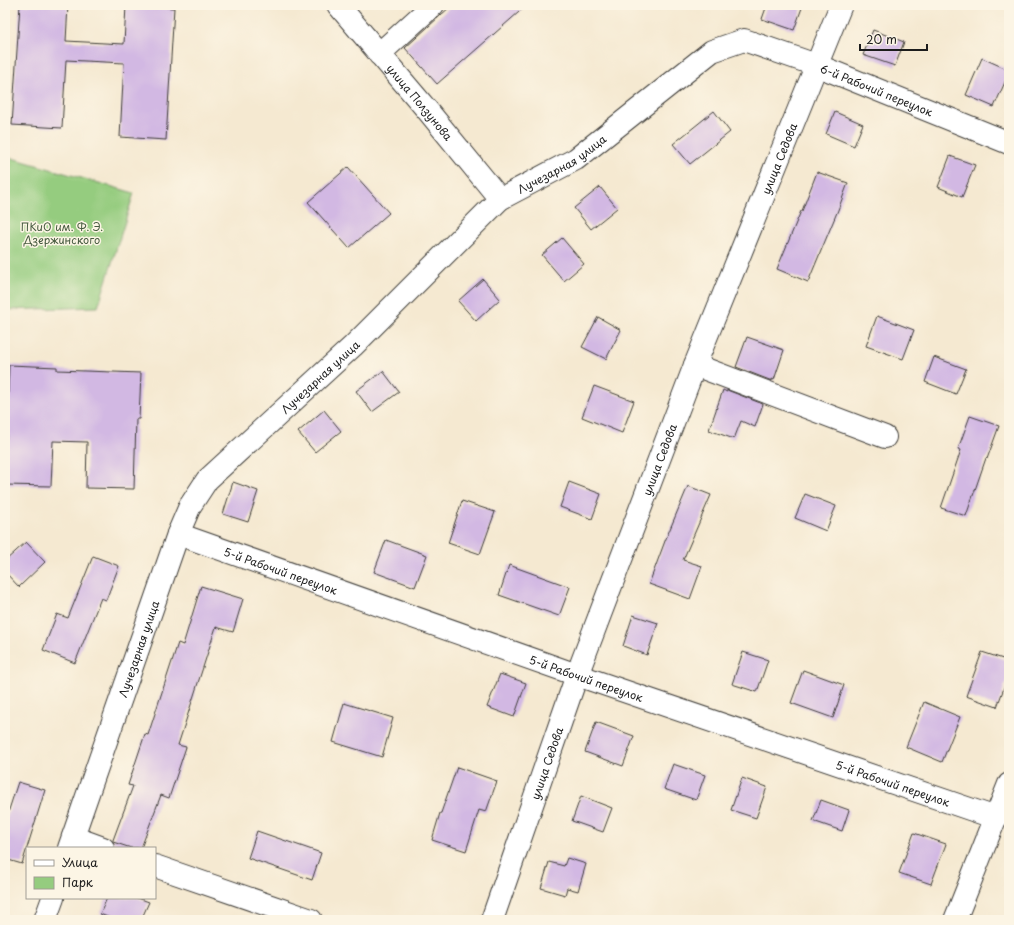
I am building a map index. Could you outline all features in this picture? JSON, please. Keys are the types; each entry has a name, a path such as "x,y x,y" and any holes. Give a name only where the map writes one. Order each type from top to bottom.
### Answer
{"street":[{"name":"улица Ползунова","path":"338,5 500,199"},
{"path":"380,54 433,5"},
{"name":"улица Седова","path":"492,920 577,675 695,365 841,5"},
{"name":"6-й Рабочий переулок","path":"744,40 816,65 1009,143"},
{"name":"Лучезарная улица","path":"71,843 178,534 190,506 207,480 353,346 500,199 576,159 712,51 744,40"},
{"path":"695,365 885,437"},
{"name":"5-й Рабочий переулок","path":"178,534 577,675 996,818"},
{"path":"955,920 1009,784"},
{"path":"71,843 97,847"},
{"path":"156,866 311,920"},
{"path":"45,920 53,899"}],"green space":[{"name":"ПКиО им. Ф. Э. Дзержинского","path":"5,156 134,193 98,307 5,310"}],"building":[{"path":"20,5 68,5 66,41 124,44 126,5 174,8 166,140 120,137 124,63 66,60 62,128 12,125"},
{"path":"452,5 527,5 437,84 405,48"},
{"path":"767,5 803,5 794,30 762,19"},
{"path":"873,30 904,42 895,66 863,55"},
{"path":"982,58 1009,70 994,107 966,95"},
{"path":"714,111 730,132 690,164 673,144"},
{"path":"835,112 863,124 854,146 826,134"},
{"path":"950,156 975,165 962,197 938,187"},
{"path":"348,167 389,213 349,248 308,202"},
{"path":"817,172 848,183 808,282 777,269"},
{"path":"600,187 617,208 591,229 574,208"},
{"path":"562,238 584,264 564,281 542,255"},
{"path":"483,279 500,299 476,321 458,301"},
{"path":"877,316 914,330 903,359 866,346"},
{"path":"598,317 621,330 606,359 582,347"},
{"path":"747,337 784,350 774,380 772,379 772,381 736,367"},
{"path":"934,357 966,369 956,394 925,382"},
{"path":"9,365 57,367 57,370 141,373 139,419 136,419 134,489 86,488 87,442 53,441 51,486 5,485"},
{"path":"383,371 399,392 372,412 356,391"},
{"path":"594,386 634,401 622,433 582,417"},
{"path":"723,390 727,392 727,390 763,404 755,427 741,421 734,439 709,430"},
{"path":"324,410 341,431 315,452 298,432"},
{"path":"970,416 999,426 966,516 941,508 961,450 958,449"},
{"path":"233,482 258,491 248,522 223,514"},
{"path":"569,482 601,494 592,519 560,507"},
{"path":"688,486 711,495 683,560 702,566 690,599 649,584"},
{"path":"805,494 836,506 826,531 795,518"},
{"path":"462,501 495,512 480,554 448,543"},
{"path":"386,540 427,555 415,587 374,572"},
{"path":"26,542 45,562 19,587 5,572 5,561"},
{"path":"93,556 119,566 106,600 101,598 75,663 43,650 57,614 68,618"},
{"path":"509,565 570,587 559,616 499,595"},
{"path":"201,586 243,599 233,632 216,627 178,745 186,747 169,798 161,795 141,847 128,847 113,842 113,840 133,786 128,785 145,734 148,735 178,643 183,645"},
{"path":"633,615 658,623 647,655 623,646"},
{"path":"743,652 768,660 757,692 732,684"},
{"path":"982,652 1009,661 1009,674 997,707 966,696"},
{"path":"803,670 844,685 833,718 791,703"},
{"path":"500,674 526,683 514,717 487,707"},
{"path":"924,702 960,717 942,762 906,747"},
{"path":"344,703 393,718 382,757 333,742"},
{"path":"596,722 634,736 623,766 585,752"},
{"path":"673,764 705,775 696,800 664,789"},
{"path":"457,767 497,781 486,812 479,810 466,851 432,840"},
{"path":"742,778 767,787 756,818 731,810"},
{"path":"18,782 45,790 27,847 26,847 22,864 5,859 5,822"},
{"path":"581,796 612,808 603,832 572,821"},
{"path":"821,800 849,810 842,831 813,821"},
{"path":"257,831 321,853 312,880 248,858"},
{"path":"914,833 946,844 931,884 899,873"},
{"path":"567,858 586,864 578,891 567,888 565,895 541,888 549,862 564,866"},
{"path":"107,899 141,899 149,902 141,920 115,920 100,914"}]}
